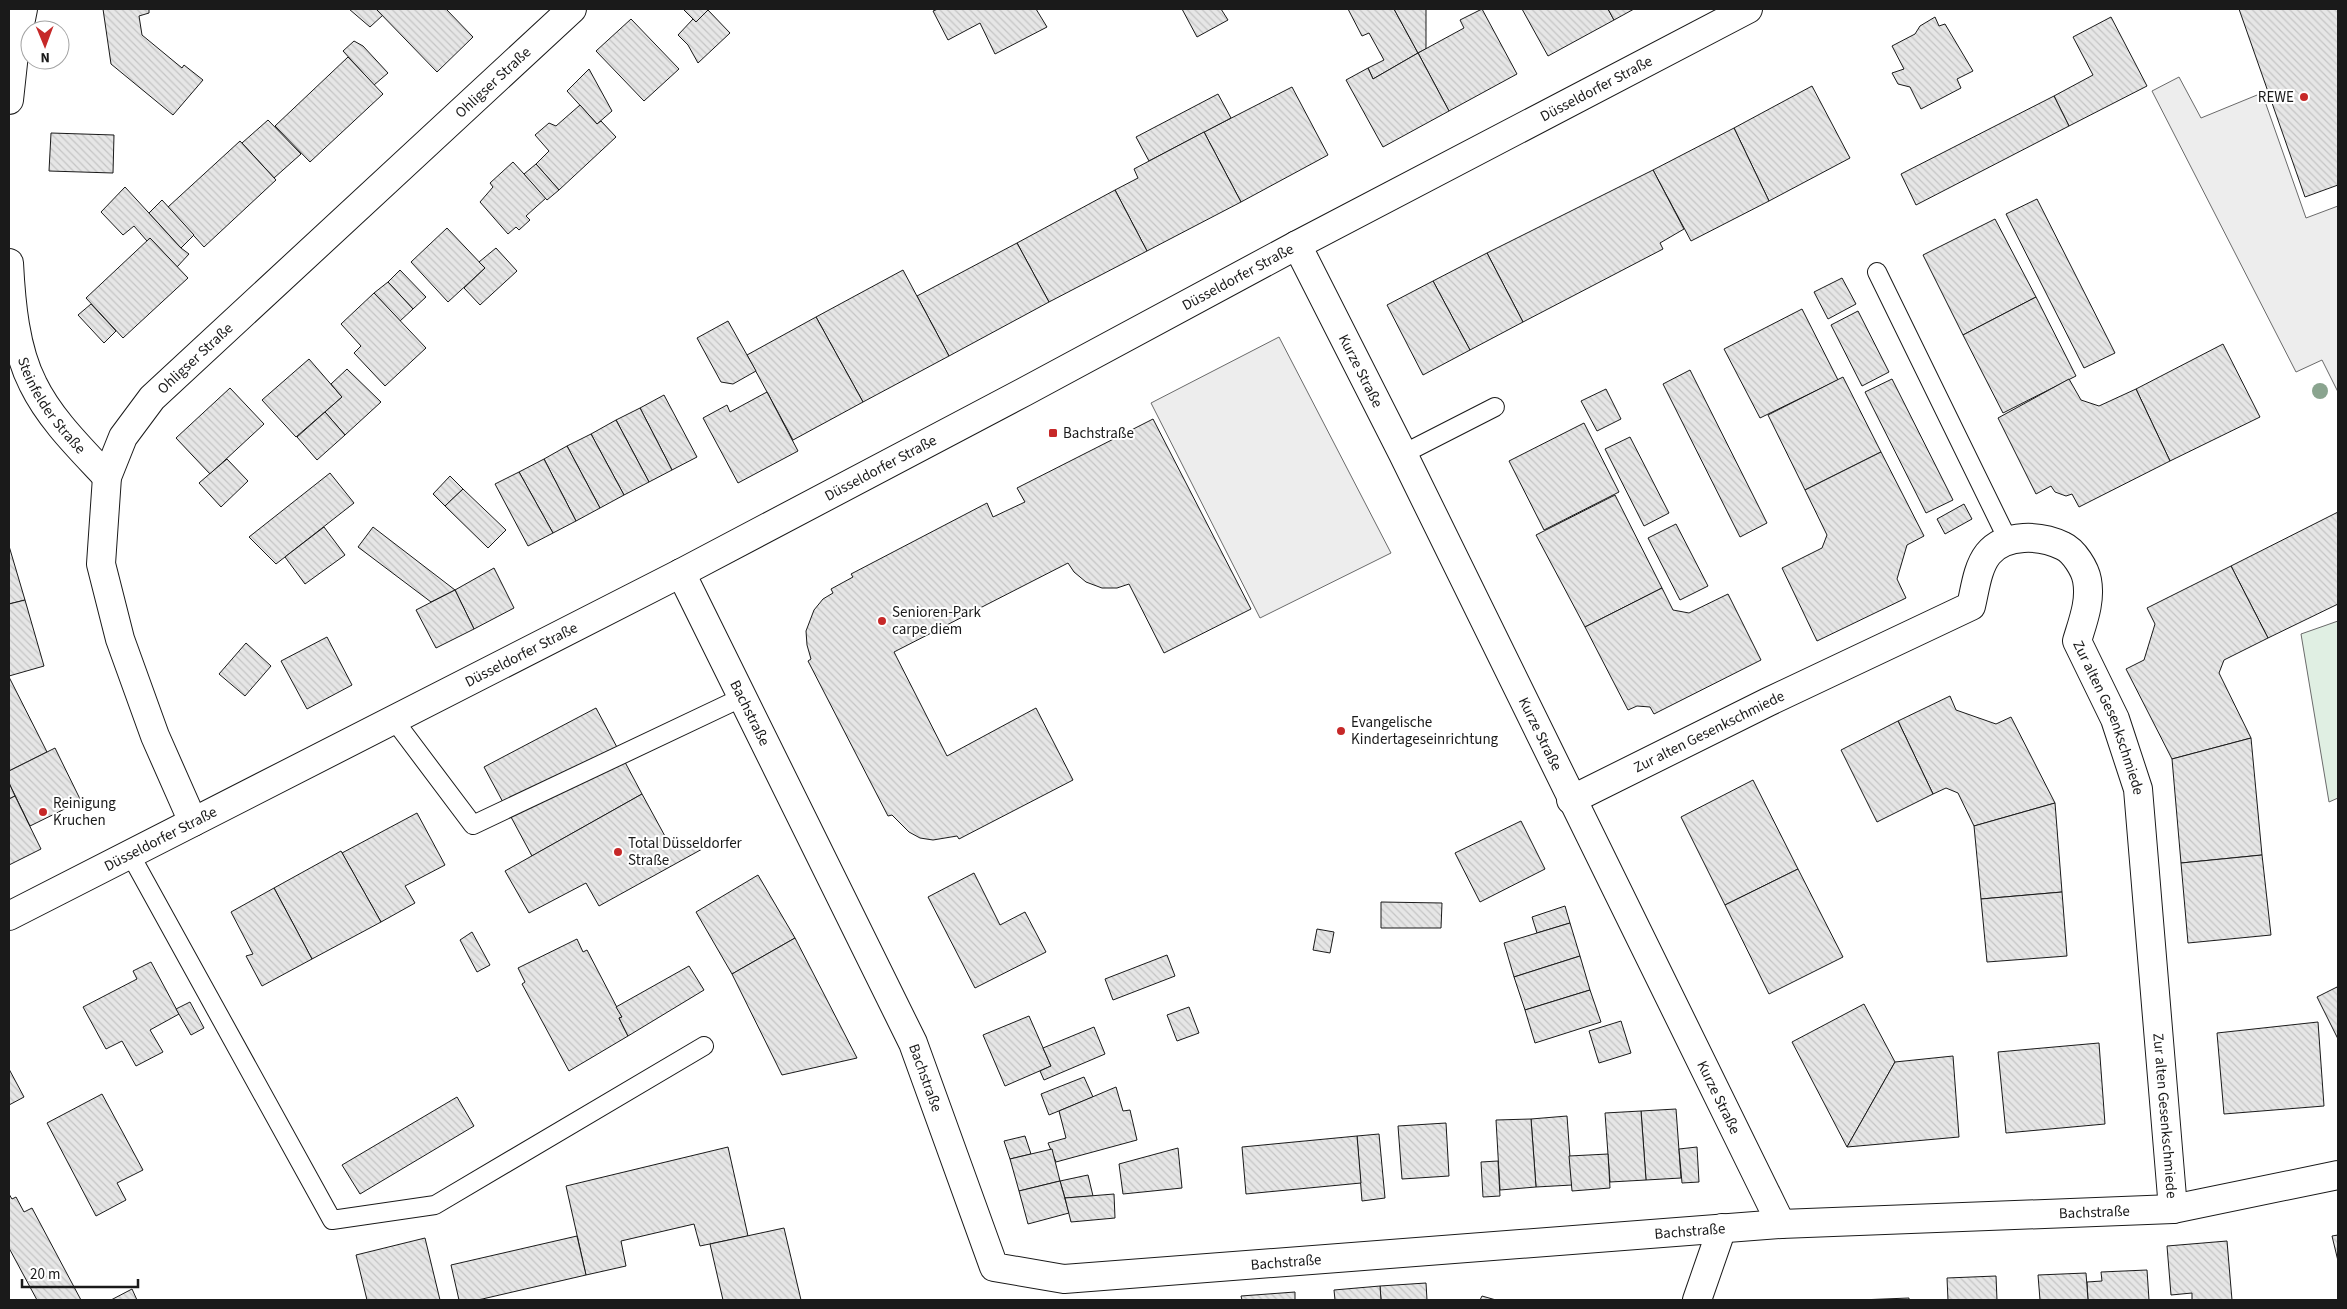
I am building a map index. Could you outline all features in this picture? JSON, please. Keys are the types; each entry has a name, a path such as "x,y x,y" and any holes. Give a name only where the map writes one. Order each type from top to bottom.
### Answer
{"street":[{"path":"9,100 14,54 23,9"},
{"name":"Ohligser Straße","path":"193,822 155,736 120,639 101,564 107,477 123,437 152,398 572,9"},
{"name":"Düsseldorfer Straße","path":"9,916 681,573 1297,245 1748,9"},
{"name":"Kurze Straße","path":"1297,245 1403,454 1571,800 1781,1224"},
{"name":"Steinfelder Straße","path":"9,263 11,299 19,342 32,383 72,439 107,477"},
{"name":"Zur alten Gesenkschmiede","path":"1571,800 1768,702 1971,606 1977,578 1988,554 2008,540 2033,537 2064,546 2080,563 2087,580 2088,604 2077,640 2115,719 2138,789 2173,1209"},
{"name":"Bachstraße","path":"681,573 914,1044 994,1267 1064,1279 1781,1224 2173,1209 2338,1175"},
{"path":"1697,1300 1722,1228"}],"lane":[{"path":"1877,272 2008,540"},
{"path":"1403,454 1495,407"},
{"path":"394,720 472,825 743,697"},
{"path":"130,854 332,1220 435,1205 704,1046"}],"green space":[{"path":"2338,621 2338,798 2329,802 2301,634"}],"shaded area":[{"path":"2179,77 2201,118 2262,93 2306,218 2338,206 2338,392 2322,360 2296,372 2152,91"},
{"path":"1279,337 1391,553 1260,618 1151,403"}],"building":[{"path":"103,9 149,9 149,13 139,16 142,35 182,68 184,65 203,80 173,115 111,64"},
{"path":"349,9 376,9 383,15 370,27"},
{"path":"376,9 446,9 473,37 437,72"},
{"path":"683,9 710,9 696,22"},
{"path":"938,9 1036,9 1047,27 995,54 980,23 948,40 933,11"},
{"path":"1182,9 1221,9 1228,20 1197,37"},
{"path":"1348,9 1394,9 1418,53 1373,79 1368,68 1384,60 1369,33 1362,36"},
{"path":"1394,9 1426,9 1426,49 1418,53"},
{"path":"1482,9 1517,74 1449,111 1418,53 1464,28 1460,20"},
{"path":"1522,9 1608,9 1614,20 1548,56"},
{"path":"1608,9 1634,9 1614,20"},
{"name":"REWE","path":"2239,9 2338,9 2338,185 2305,197"},
{"path":"708,10 730,33 698,63 688,45 678,35 693,19 696,22"},
{"path":"1935,17 1939,26 1945,24 1973,71 1957,79 1961,88 1921,109 1910,87 1898,84 1892,73 1904,69 1892,46 1915,34 1920,26"},
{"path":"2111,17 2147,86 2069,126 2054,96 2093,75 2073,37"},
{"path":"631,19 679,69 644,101 596,51"},
{"path":"354,41 363,46 388,73 374,85 343,51"},
{"path":"1418,53 1449,111 1383,147 1346,80 1368,68 1373,79"},
{"path":"348,57 383,94 310,162 275,126"},
{"path":"589,69 612,111 597,124 567,91"},
{"path":"1812,86 1850,158 1769,201 1734,128"},
{"path":"1292,87 1328,155 1241,202 1204,132"},
{"path":"1218,94 1231,118 1149,161 1136,137"},
{"path":"2054,96 2069,126 1916,205 1901,174"},
{"path":"580,105 597,124 601,121 616,137 559,190 536,164 549,151 535,135 549,123 556,126"},
{"path":"268,120 301,154 274,178 242,143"},
{"path":"1734,128 1769,201 1691,241 1653,170"},
{"path":"1204,132 1241,202 1147,251 1115,190 1138,178 1134,169"},
{"path":"51,133 114,135 113,173 49,171"},
{"path":"240,141 276,180 204,247 168,207"},
{"path":"513,162 546,198 526,216 530,220 519,230 516,227 508,234 480,202 493,187 490,183"},
{"path":"536,164 559,190 547,200 524,174"},
{"path":"1653,170 1684,229 1660,243 1663,249 1523,322 1487,253"},
{"path":"125,187 181,248 189,254 177,267 150,238 147,241 134,226 123,235 101,212"},
{"path":"1115,190 1147,251 1049,302 1017,243"},
{"path":"2037,199 2115,353 2084,368 2006,214"},
{"path":"162,200 194,235 181,248 149,213"},
{"path":"1995,219 2036,297 1963,335 1923,255"},
{"path":"447,228 485,268 448,302 411,262"},
{"path":"150,238 188,278 123,338 86,298"},
{"path":"1017,243 1049,302 949,356 917,296"},
{"path":"496,248 517,271 480,305 464,288 485,268 479,262"},
{"path":"1487,253 1523,322 1470,350 1433,281"},
{"path":"400,270 426,297 413,309 388,282"},
{"path":"903,270 949,356 863,402 816,317"},
{"path":"1842,278 1856,304 1828,319 1814,292"},
{"path":"1433,281 1470,350 1423,375 1387,305"},
{"path":"388,282 413,309 400,321 374,293"},
{"path":"374,293 426,348 385,386 354,353 361,346 341,324"},
{"path":"2036,297 2076,376 2003,413 1963,335"},
{"path":"91,304 116,331 104,343 78,315"},
{"path":"1802,309 1838,380 1760,418 1724,349"},
{"path":"1858,311 1889,372 1862,386 1831,325"},
{"path":"816,317 863,402 793,440 747,355"},
{"path":"728,321 756,371 733,384 721,382 697,338"},
{"path":"2223,344 2260,417 2170,461 2136,389"},
{"path":"309,359 342,397 296,437 262,400"},
{"path":"347,369 381,402 345,435 325,412 342,397 331,384"},
{"path":"1690,370 1767,523 1740,537 1663,384"},
{"path":"1843,377 1881,452 1805,490 1768,415"},
{"path":"1892,379 1953,500 1926,513 1865,392"},
{"path":"2069,379 2081,400 2099,406 2136,389 2170,461 2079,507 2072,494 2066,496 2055,492 2051,486 2036,494 1998,418"},
{"path":"230,388 264,424 210,474 176,438"},
{"path":"1606,389 1621,419 1597,431 1581,401"},
{"path":"767,392 798,451 738,483 703,418 727,405 730,412"},
{"path":"664,395 697,457 672,470 640,408"},
{"path":"640,408 672,470 649,482 616,420"},
{"path":"325,412 345,435 317,460 297,437"},
{"name":"Senioren-Park carpe diem","path":"1153,419 1251,609 1164,653 1129,584 1117,588 1102,588 1086,582 1074,572 1068,563 894,652 947,756 1036,708 1073,780 959,839 957,836 933,840 920,838 909,832 892,815 888,816 808,661 811,659 806,631 814,610 823,599 833,593 831,589 853,577 851,574 987,503 993,517 1025,502 1017,488"},
{"path":"616,420 649,482 624,495 591,434"},
{"path":"1584,423 1619,492 1544,530 1509,461"},
{"path":"591,434 624,495 600,508 567,446"},
{"path":"1630,437 1669,513 1644,526 1605,449"},
{"path":"567,446 600,508 576,521 544,459"},
{"path":"1881,452 1924,536 1907,545 1897,579 1906,598 1817,641 1782,568 1822,548 1827,535 1805,490"},
{"path":"227,459 248,481 221,507 199,483"},
{"path":"544,459 576,521 553,533 519,472"},
{"path":"519,472 553,533 528,546 495,484"},
{"path":"330,473 354,503 276,564 249,537"},
{"path":"450,476 463,489 445,506 433,494"},
{"path":"463,489 506,530 488,548 445,506"},
{"path":"1615,495 1662,588 1585,627 1536,535"},
{"path":"1964,504 1972,519 1945,534 1937,519"},
{"path":"2338,512 2338,604 2268,638 2231,566"},
{"path":"1676,524 1708,586 1680,600 1648,538"},
{"path":"324,527 345,555 305,584 285,557"},
{"path":"373,527 455,590 431,602 358,547"},
{"path":"9,546 25,600 9,604"},
{"path":"2231,566 2268,638 2224,660 2219,673 2251,738 2172,759 2126,669 2144,660 2155,624 2147,608"},
{"path":"494,568 514,608 474,629 455,590"},
{"path":"1662,588 1673,610 1689,613 1728,594 1761,660 1654,714 1650,707 1637,706 1628,710 1585,627"},
{"path":"455,590 474,629 436,648 416,610"},
{"path":"25,600 44,666 9,676 9,604"},
{"path":"327,637 352,685 307,709 281,661"},
{"path":"246,643 271,666 245,696 219,674"},
{"path":"9,677 47,752 9,771"},
{"path":"1950,696 1956,710 1996,724 2011,717 2055,803 1974,826 1958,793 1946,788 1933,794 1898,721"},
{"path":"596,708 642,794 532,856 484,767"},
{"path":"1898,721 1933,794 1877,822 1841,750"},
{"path":"2251,738 2262,855 2181,863 2172,759"},
{"path":"55,748 81,801 30,826 9,783 9,771"},
{"path":"1753,780 1798,869 1725,905 1681,817"},
{"path":"9,783 15,796 9,799"},
{"name":"Total Düsseldorfer Straße","path":"642,794 666,838 704,848 599,906 586,883 529,913 505,871"},
{"path":"15,796 41,849 9,865 9,799"},
{"path":"2055,803 2062,892 1981,899 1974,826"},
{"path":"417,813 445,865 405,886 415,903 381,922 342,853"},
{"path":"1521,821 1545,869 1480,902 1455,853"},
{"path":"341,851 381,922 312,959 274,888"},
{"path":"2262,855 2271,935 2188,943 2181,863"},
{"path":"1798,869 1843,957 1769,994 1725,905"},
{"path":"974,873 1000,925 1025,912 1046,952 975,988 928,897"},
{"path":"758,875 795,938 732,974 696,912"},
{"path":"274,888 312,959 262,986 246,956 253,954 231,912"},
{"path":"2062,892 2067,956 1987,962 1981,899"},
{"path":"1381,902 1442,903 1441,928 1381,928"},
{"path":"1565,906 1570,923 1537,933 1532,917"},
{"path":"1570,923 1580,956 1514,977 1504,943"},
{"path":"1317,929 1334,932 1330,953 1313,950"},
{"path":"472,932 490,965 477,972 460,940"},
{"path":"795,938 857,1058 782,1075 732,974"},
{"path":"577,939 583,952 587,950 622,1017 619,1018 628,1036 569,1071 522,984 525,982 518,968"},
{"path":"1167,955 1175,976 1113,1000 1105,979"},
{"path":"1580,956 1590,990 1525,1010 1514,977"},
{"path":"151,962 179,1014 150,1030 163,1052 136,1066 122,1041 106,1049 83,1007 137,979 133,971"},
{"path":"689,966 704,990 628,1036 619,1018 622,1017 616,1007"},
{"path":"2337,987 2338,989 2338,1039 2317,997"},
{"path":"1590,990 1601,1022 1535,1043 1525,1010"},
{"path":"190,1002 204,1028 191,1035 176,1009"},
{"path":"1864,1004 1895,1062 1847,1147 1792,1042"},
{"path":"1189,1007 1199,1033 1177,1041 1167,1015"},
{"path":"1029,1016 1051,1066 1005,1086 983,1035"},
{"path":"1621,1021 1631,1053 1599,1063 1589,1031"},
{"path":"2318,1022 2324,1106 2224,1114 2217,1033"},
{"path":"1094,1027 1105,1054 1044,1080 1040,1071 1051,1066 1043,1048"},
{"path":"2099,1043 2105,1124 2006,1133 1998,1052"},
{"path":"1953,1056 1959,1137 1847,1147 1895,1062"},
{"path":"9,1069 24,1097 9,1105"},
{"path":"1084,1077 1093,1097 1049,1115 1041,1094"},
{"path":"1116,1087 1123,1111 1130,1110 1137,1140 1056,1162 1048,1143 1066,1138 1059,1111"},
{"path":"102,1094 143,1170 117,1183 126,1200 96,1216 47,1123"},
{"path":"457,1097 474,1126 360,1194 342,1165"},
{"path":"1676,1109 1681,1178 1646,1180 1641,1111"},
{"path":"1641,1111 1646,1180 1610,1182 1605,1113"},
{"path":"1567,1116 1572,1185 1536,1187 1531,1119"},
{"path":"1531,1119 1536,1187 1500,1190 1496,1120"},
{"path":"1446,1123 1449,1176 1402,1179 1398,1126"},
{"path":"1379,1134 1385,1198 1362,1201 1357,1136"},
{"path":"1025,1136 1031,1154 1010,1159 1004,1141"},
{"path":"1357,1136 1361,1183 1246,1194 1242,1147"},
{"path":"728,1147 748,1236 700,1246 694,1224 621,1241 626,1266 586,1275 566,1186"},
{"path":"1697,1147 1699,1182 1682,1183 1679,1149"},
{"path":"1178,1148 1182,1188 1123,1194 1119,1164"},
{"path":"1052,1149 1060,1181 1019,1191 1010,1159"},
{"path":"1608,1154 1610,1188 1572,1191 1569,1156"},
{"path":"1498,1161 1500,1196 1483,1197 1481,1162"},
{"path":"1088,1175 1093,1196 1065,1198 1060,1181"},
{"path":"1060,1181 1069,1213 1028,1224 1019,1191"},
{"path":"9,1194 12,1199 16,1197 24,1212 32,1208 81,1300 37,1300 9,1248"},
{"path":"1114,1194 1115,1218 1071,1222 1065,1198"},
{"path":"784,1228 801,1300 723,1300 710,1244"},
{"path":"2338,1235 2338,1261 2332,1236"},
{"path":"577,1236 586,1275 478,1300 459,1300 451,1265"},
{"path":"425,1238 440,1300 367,1300 356,1255"},
{"path":"2227,1241 2232,1300 2192,1300 2192,1293 2171,1295 2167,1246"},
{"path":"2147,1270 2149,1300 2088,1300 2087,1282 2102,1281 2101,1272"},
{"path":"2086,1273 2088,1300 2040,1300 2038,1275"},
{"path":"1996,1276 1997,1300 1948,1300 1947,1278"},
{"path":"1426,1283 1427,1300 1381,1300 1380,1286"},
{"path":"1380,1286 1381,1300 1335,1300 1334,1290"},
{"path":"132,1289 137,1300 111,1300"},
{"path":"1295,1292 1295,1300 1242,1300 1241,1296"},
{"path":"1482,1296 1496,1300 1480,1300"},
{"path":"1909,1298 1909,1300 1859,1300"}],"place":[{"name":"REWE","path":"2304,97"},
{"name":"Bachstraße","path":"1053,433"},
{"name":"Senioren-Park carpe diem","path":"882,621"},
{"name":"Evangelische Kindertageseinrichtung","path":"1341,731"},
{"name":"Reinigung Kruchen","path":"43,812"},
{"name":"Total Düsseldorfer Straße","path":"618,852"}]}
